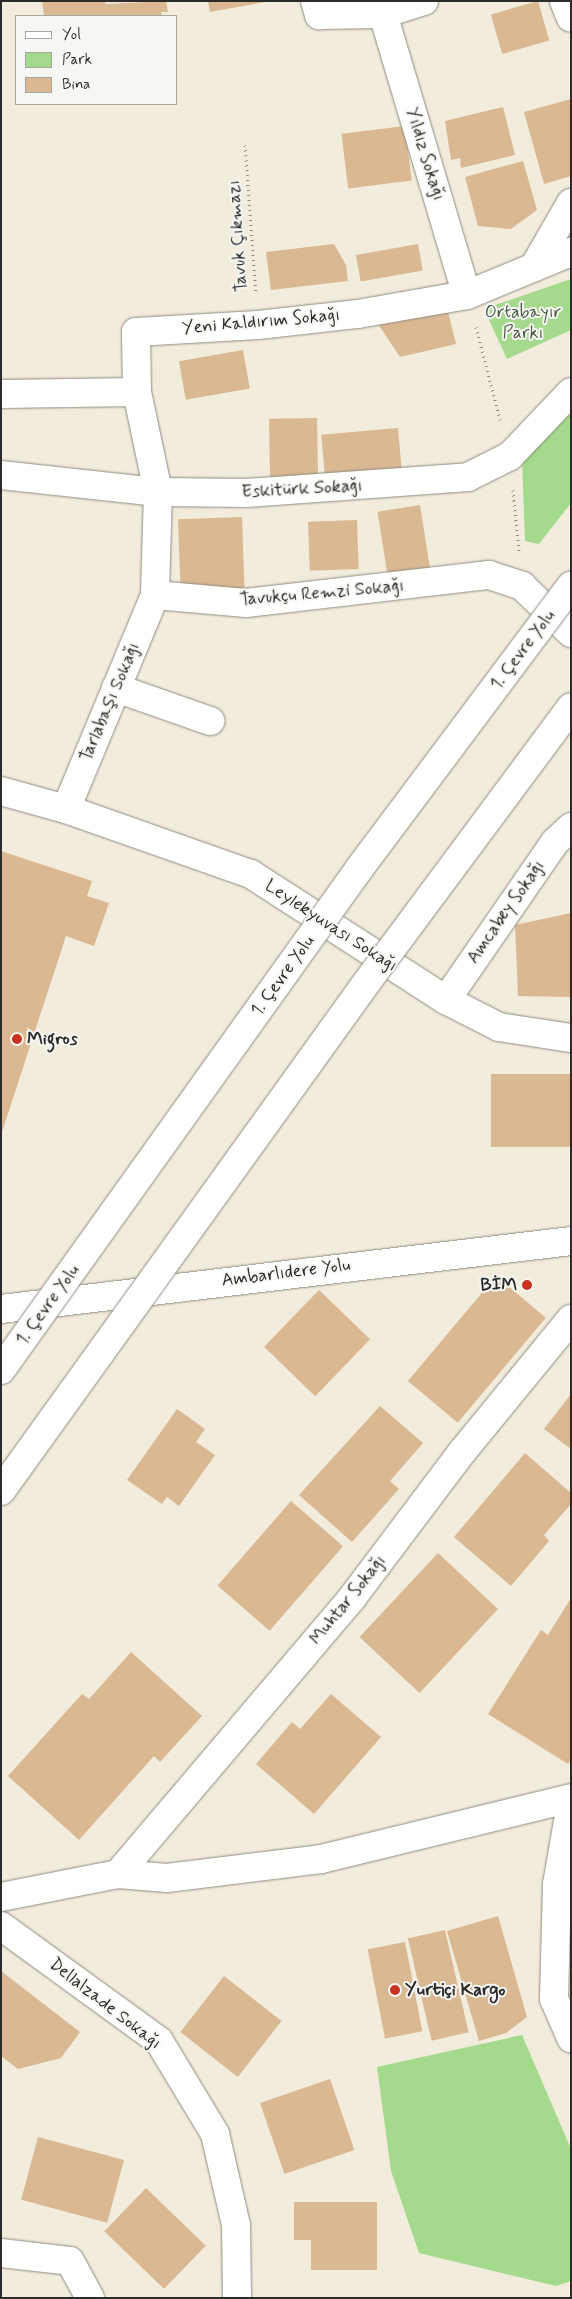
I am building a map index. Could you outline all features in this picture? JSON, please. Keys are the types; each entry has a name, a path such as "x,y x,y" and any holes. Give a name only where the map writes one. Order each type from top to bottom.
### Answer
{"main road":[{"path":"315,1 319,15 383,14 424,1"},
{"path":"564,1 571,18"},
{"name":"Yıldız Sokağı","path":"383,14 467,295"},
{"path":"534,267 571,203"},
{"name":"Yeni Kaldırım Sokağı","path":"137,392 136,332 258,325 358,314 467,295 571,252"},
{"path":"1,394 137,392 158,492 155,595"},
{"name":"Eskitürk Sokağı","path":"1,474 158,492 246,493 468,477 510,456 571,392"},
{"name":"Tavukçu Remzi Sokağı","path":"155,595 246,603 489,575 522,586 571,633"},
{"name":"1. Çevre Yolu","path":"1,1370 359,869 571,586"},
{"name":"Tarlabaşı Sokağı","path":"66,810 155,595"},
{"path":"116,688 210,721"},
{"path":"1,1491 366,982 571,707"},
{"name":"Leylekyuvası Sokağı","path":"1,791 66,810 251,874 446,1000 500,1027 571,1038"},
{"name":"Amcabey Sokağı","path":"446,1000 555,842 571,827"},
{"name":"Ambarlıdere Yolu","path":"1,1309 571,1240"},
{"name":"Muhtar Sokağı","path":"118,1874 352,1598 462,1452 571,1319"},
{"path":"1,1897 118,1874 167,1878 320,1859 571,1798"},
{"path":"571,1804 557,1884 554,1999 571,2038"},
{"name":"Dellalzade Sokağı","path":"1,1926 159,2041 215,2134 236,2225 237,2298"},
{"path":"1,2254 70,2261 90,2298"}],"path":[{"name":"Tavuk Çıkmazı","path":"245,146 258,325"}],"green space":[{"name":"Ortabayır Parkı","path":"571,279 571,330 507,359 484,309"},
{"path":"571,410 571,503 539,544 525,541 522,459"},
{"path":"522,2035 571,2149 571,2281 556,2286 419,2253 391,2171 377,2067"}],"building":[{"path":"42,1 104,1 106,4 166,1 168,12 161,12 162,15 44,15"},
{"path":"208,1 265,1 265,2 210,12"},
{"path":"538,1 549,40 502,54 491,15"},
{"path":"571,99 571,176 544,184 524,112"},
{"path":"503,107 515,155 461,168 460,158 451,160 445,121"},
{"path":"405,126 412,181 348,188 341,134"},
{"path":"523,161 537,210 511,229 478,226 465,177"},
{"path":"334,244 346,265 348,281 271,290 266,252"},
{"path":"418,244 423,271 361,282 356,255"},
{"path":"447,308 456,344 400,357 378,324"},
{"path":"243,350 250,388 186,400 179,361"},
{"path":"317,418 318,481 270,482 269,419"},
{"path":"398,428 402,471 325,478 321,435"},
{"path":"420,505 431,573 388,580 378,512"},
{"path":"242,517 244,588 181,590 178,519"},
{"path":"357,520 359,569 310,571 308,522"},
{"name":"Migros","path":"1,851 92,881 87,896 109,903 94,946 66,936 2,1132"},
{"path":"571,913 571,997 518,996 515,925"},
{"path":"491,1074 571,1074 571,1147 491,1147"},
{"path":"496,1276 546,1318 458,1423 408,1381"},
{"path":"319,1290 370,1339 315,1396 264,1347"},
{"path":"571,1394 571,1449 544,1429"},
{"path":"380,1406 423,1443 390,1481 399,1489 352,1542 299,1495"},
{"path":"177,1409 205,1429 196,1442 215,1455 179,1506 167,1497 162,1504 127,1480"},
{"path":"525,1453 571,1493 571,1504 544,1535 549,1541 511,1586 454,1537"},
{"path":"291,1501 343,1546 270,1631 218,1586"},
{"path":"438,1553 498,1609 420,1693 360,1637"},
{"path":"571,1598 571,1760 568,1764 488,1714 541,1630 548,1635"},
{"path":"131,1652 202,1716 160,1762 154,1756 79,1840 8,1776 82,1694 89,1699"},
{"path":"331,1694 381,1737 314,1814 256,1764 292,1722 300,1729"},
{"path":"498,1916 527,2017 506,2033 479,2041 447,1931"},
{"path":"445,1930 469,2032 432,2041 408,1939"},
{"name":"Yurtiçi Kargo","path":"405,1942 422,2031 385,2039 368,1949"},
{"path":"1,1971 80,2032 61,2058 18,2069 1,2056"},
{"path":"224,1976 282,2021 238,2077 180,2032"},
{"path":"330,2079 354,2150 284,2174 260,2103"},
{"path":"38,2137 124,2160 107,2223 21,2200"},
{"path":"146,2188 206,2246 164,2289 104,2231"},
{"path":"294,2202 377,2202 377,2270 311,2270 311,2240 294,2240"}],"place":[{"name":"Migros","path":"17,1039"},
{"name":"BİM","path":"527,1285"},
{"name":"Yurtiçi Kargo","path":"395,1990"}]}
